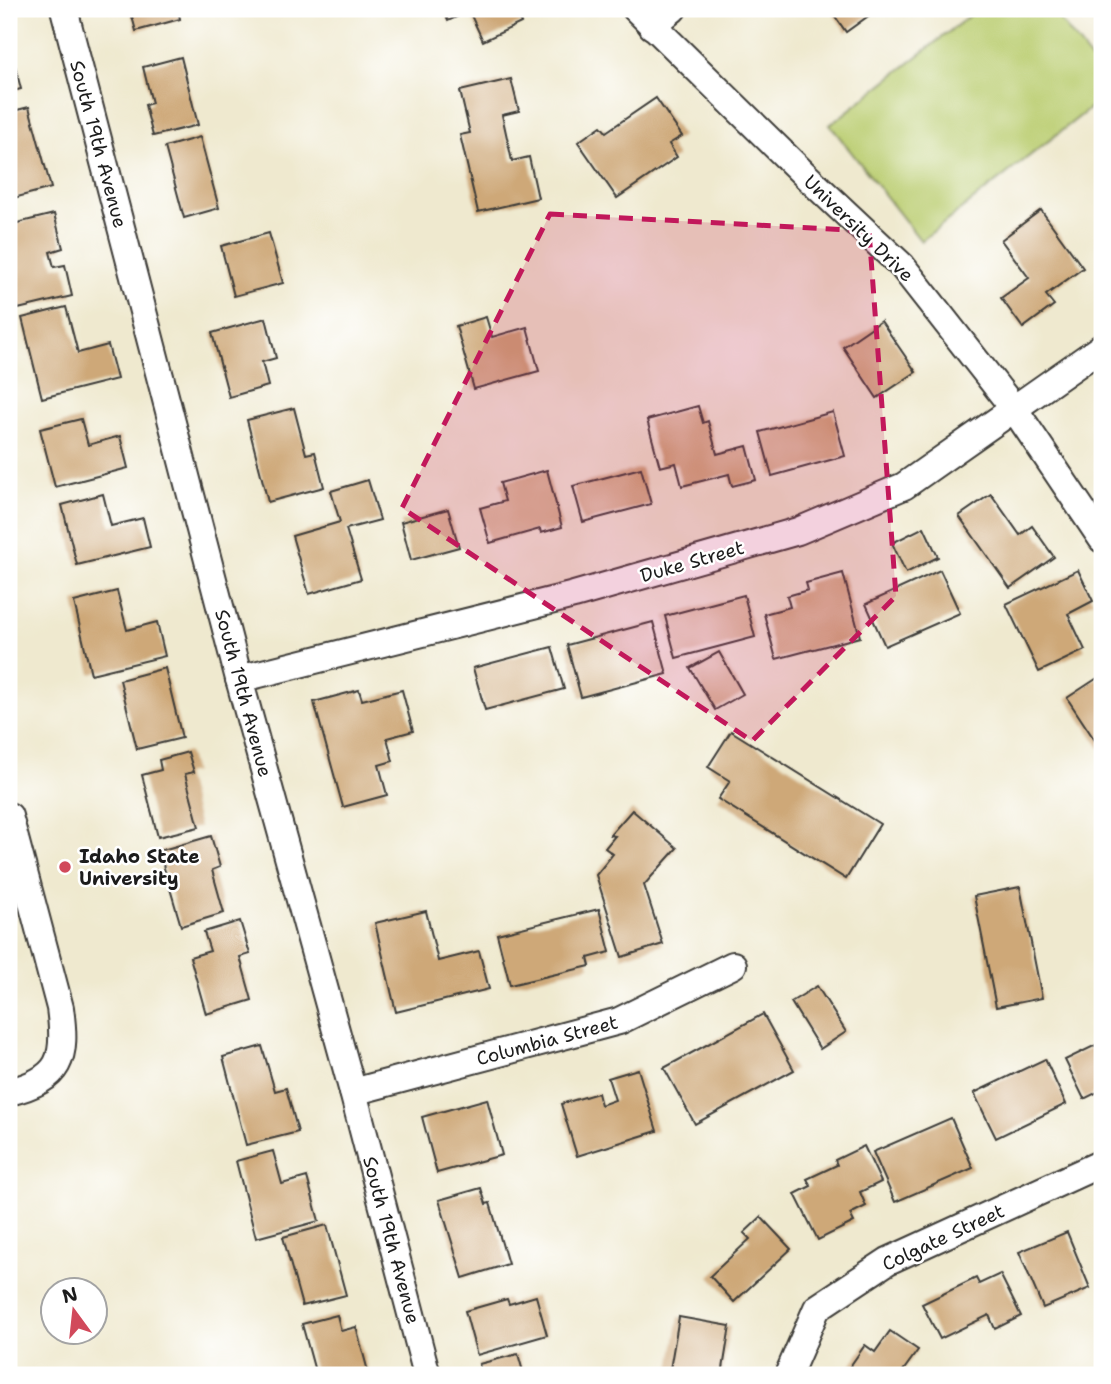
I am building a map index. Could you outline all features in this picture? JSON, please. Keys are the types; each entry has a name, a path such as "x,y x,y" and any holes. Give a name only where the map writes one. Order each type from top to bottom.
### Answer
{"street":[{"name":"South 19th Avenue","path":"64,9 239,679 353,1092 427,1375"},
{"path":"644,17 673,9"},
{"name":"University Drive","path":"644,17 902,266 1015,410 1102,539"},
{"name":"Duke Street","path":"239,679 574,595 799,531 904,485 1102,347"},
{"path":"9,816 60,1008 64,1037 62,1055 54,1070 35,1086 9,1092"},
{"name":"Columbia Street","path":"353,1092 619,1021 733,965"},
{"name":"Colgate Street","path":"788,1375 817,1308 888,1261 1102,1163"}],"highlighted area":[{"path":"550,214 869,231 896,596 752,741 402,508"}],"green space":[{"path":"978,9 1051,9 1102,73 1102,99 921,241 830,125"}],"building":[{"path":"130,9 178,9 180,19 136,31"},
{"path":"443,9 515,9 521,23 483,41 469,11 448,21"},
{"path":"830,9 878,9 846,32"},
{"path":"9,47 21,89 9,92"},
{"path":"181,57 198,125 153,136 145,105 152,103 143,67"},
{"path":"511,79 519,111 502,115 512,161 529,157 538,198 478,212 460,135 470,133 460,91"},
{"path":"656,98 682,136 669,144 677,157 617,198 578,142 601,126 606,132"},
{"path":"29,107 51,188 10,199 9,112"},
{"path":"200,137 219,208 184,218 165,147"},
{"path":"1041,210 1083,268 1046,295 1054,305 1023,328 1001,298 1029,278 1001,240"},
{"path":"54,214 63,248 50,252 54,267 65,265 72,296 18,309 9,270 9,225"},
{"path":"269,233 283,283 234,296 221,246"},
{"path":"66,307 78,353 108,345 117,379 42,398 22,318"},
{"path":"486,317 492,337 527,327 539,371 474,389 456,326"},
{"path":"266,318 276,358 262,362 268,386 229,397 212,333"},
{"path":"881,321 916,372 877,398 843,347"},
{"path":"698,406 703,423 708,421 717,454 747,446 756,480 732,486 729,474 682,486 676,463 660,467 647,420"},
{"path":"294,408 306,454 315,452 324,487 268,502 247,420"},
{"path":"833,412 845,456 772,476 760,432"},
{"path":"81,419 88,445 120,436 128,468 55,487 40,429"},
{"path":"641,468 651,504 583,522 573,486"},
{"path":"547,470 562,527 541,533 540,529 490,543 480,508 505,501 500,483"},
{"path":"368,480 380,520 346,529 361,579 309,594 292,536 340,522 331,491"},
{"path":"103,494 111,526 143,518 150,547 77,565 62,505"},
{"path":"991,494 1020,535 1032,526 1054,557 1010,588 959,516"},
{"path":"448,509 459,547 411,560 401,522"},
{"path":"924,527 938,557 906,573 892,543"},
{"path":"940,570 960,613 885,646 866,604"},
{"path":"1078,570 1093,601 1068,614 1085,650 1039,672 1006,604"},
{"path":"843,573 860,637 776,659 764,614 790,607 787,596 808,590 806,583"},
{"path":"117,591 127,630 157,622 165,656 91,674 74,602"},
{"path":"744,595 755,637 676,658 665,616"},
{"path":"653,622 667,674 581,697 567,645"},
{"path":"552,647 564,689 485,710 473,668"},
{"path":"719,652 743,694 715,710 690,668"},
{"path":"165,668 182,738 137,749 120,680"},
{"path":"1102,675 1102,751 1067,698"},
{"path":"359,690 362,700 402,690 413,731 387,738 393,761 379,765 387,795 343,807 314,702"},
{"path":"731,731 880,824 846,879 718,799 730,781 708,767"},
{"path":"188,752 194,772 185,774 199,827 158,837 142,775 161,770 159,760"},
{"path":"632,810 677,848 644,885 663,944 622,957 596,875 613,854 605,848 615,836 610,835"},
{"path":"211,836 220,867 212,870 224,913 181,926 159,851"},
{"path":"1020,887 1042,998 996,1007 974,896"},
{"path":"599,909 610,952 588,958 590,966 510,985 497,934"},
{"path":"426,911 438,961 479,951 489,989 396,1012 375,923"},
{"path":"240,921 250,954 240,957 252,1000 206,1014 190,957 210,951 204,932"},
{"path":"817,986 846,1032 820,1049 791,1002"},
{"path":"763,1014 794,1070 695,1124 664,1068"},
{"path":"1102,1042 1102,1090 1084,1099 1065,1060"},
{"path":"262,1046 275,1091 286,1088 298,1132 246,1145 223,1057"},
{"path":"1045,1059 1066,1104 996,1138 974,1093"},
{"path":"638,1069 657,1131 577,1156 561,1104 598,1093 601,1105 615,1100 608,1078"},
{"path":"487,1099 502,1155 437,1173 422,1117"},
{"path":"951,1118 973,1168 895,1202 873,1152"},
{"path":"864,1146 881,1182 860,1192 866,1206 850,1214 854,1222 818,1240 795,1194 811,1186 807,1179 837,1165 835,1160"},
{"path":"273,1151 282,1184 307,1177 319,1221 256,1238 236,1161"},
{"path":"481,1188 486,1204 490,1203 508,1264 463,1278 439,1200"},
{"path":"761,1217 791,1249 734,1302 710,1276 750,1239 744,1233"},
{"path":"327,1225 346,1295 302,1306 283,1237"},
{"path":"1067,1232 1090,1288 1043,1308 1019,1252"},
{"path":"1000,1274 1021,1316 995,1329 989,1315 940,1339 922,1304 976,1278 979,1284"},
{"path":"536,1296 547,1335 477,1355 465,1311 507,1299 509,1304"},
{"path":"337,1315 341,1331 356,1327 369,1375 316,1375 302,1324"},
{"path":"679,1317 730,1326 722,1375 669,1375"},
{"path":"890,1331 918,1350 900,1375 844,1375 865,1345 875,1352"},
{"path":"518,1354 524,1375 482,1375 479,1364"}],"place":[{"name":"Idaho State University","path":"65,867"}]}
